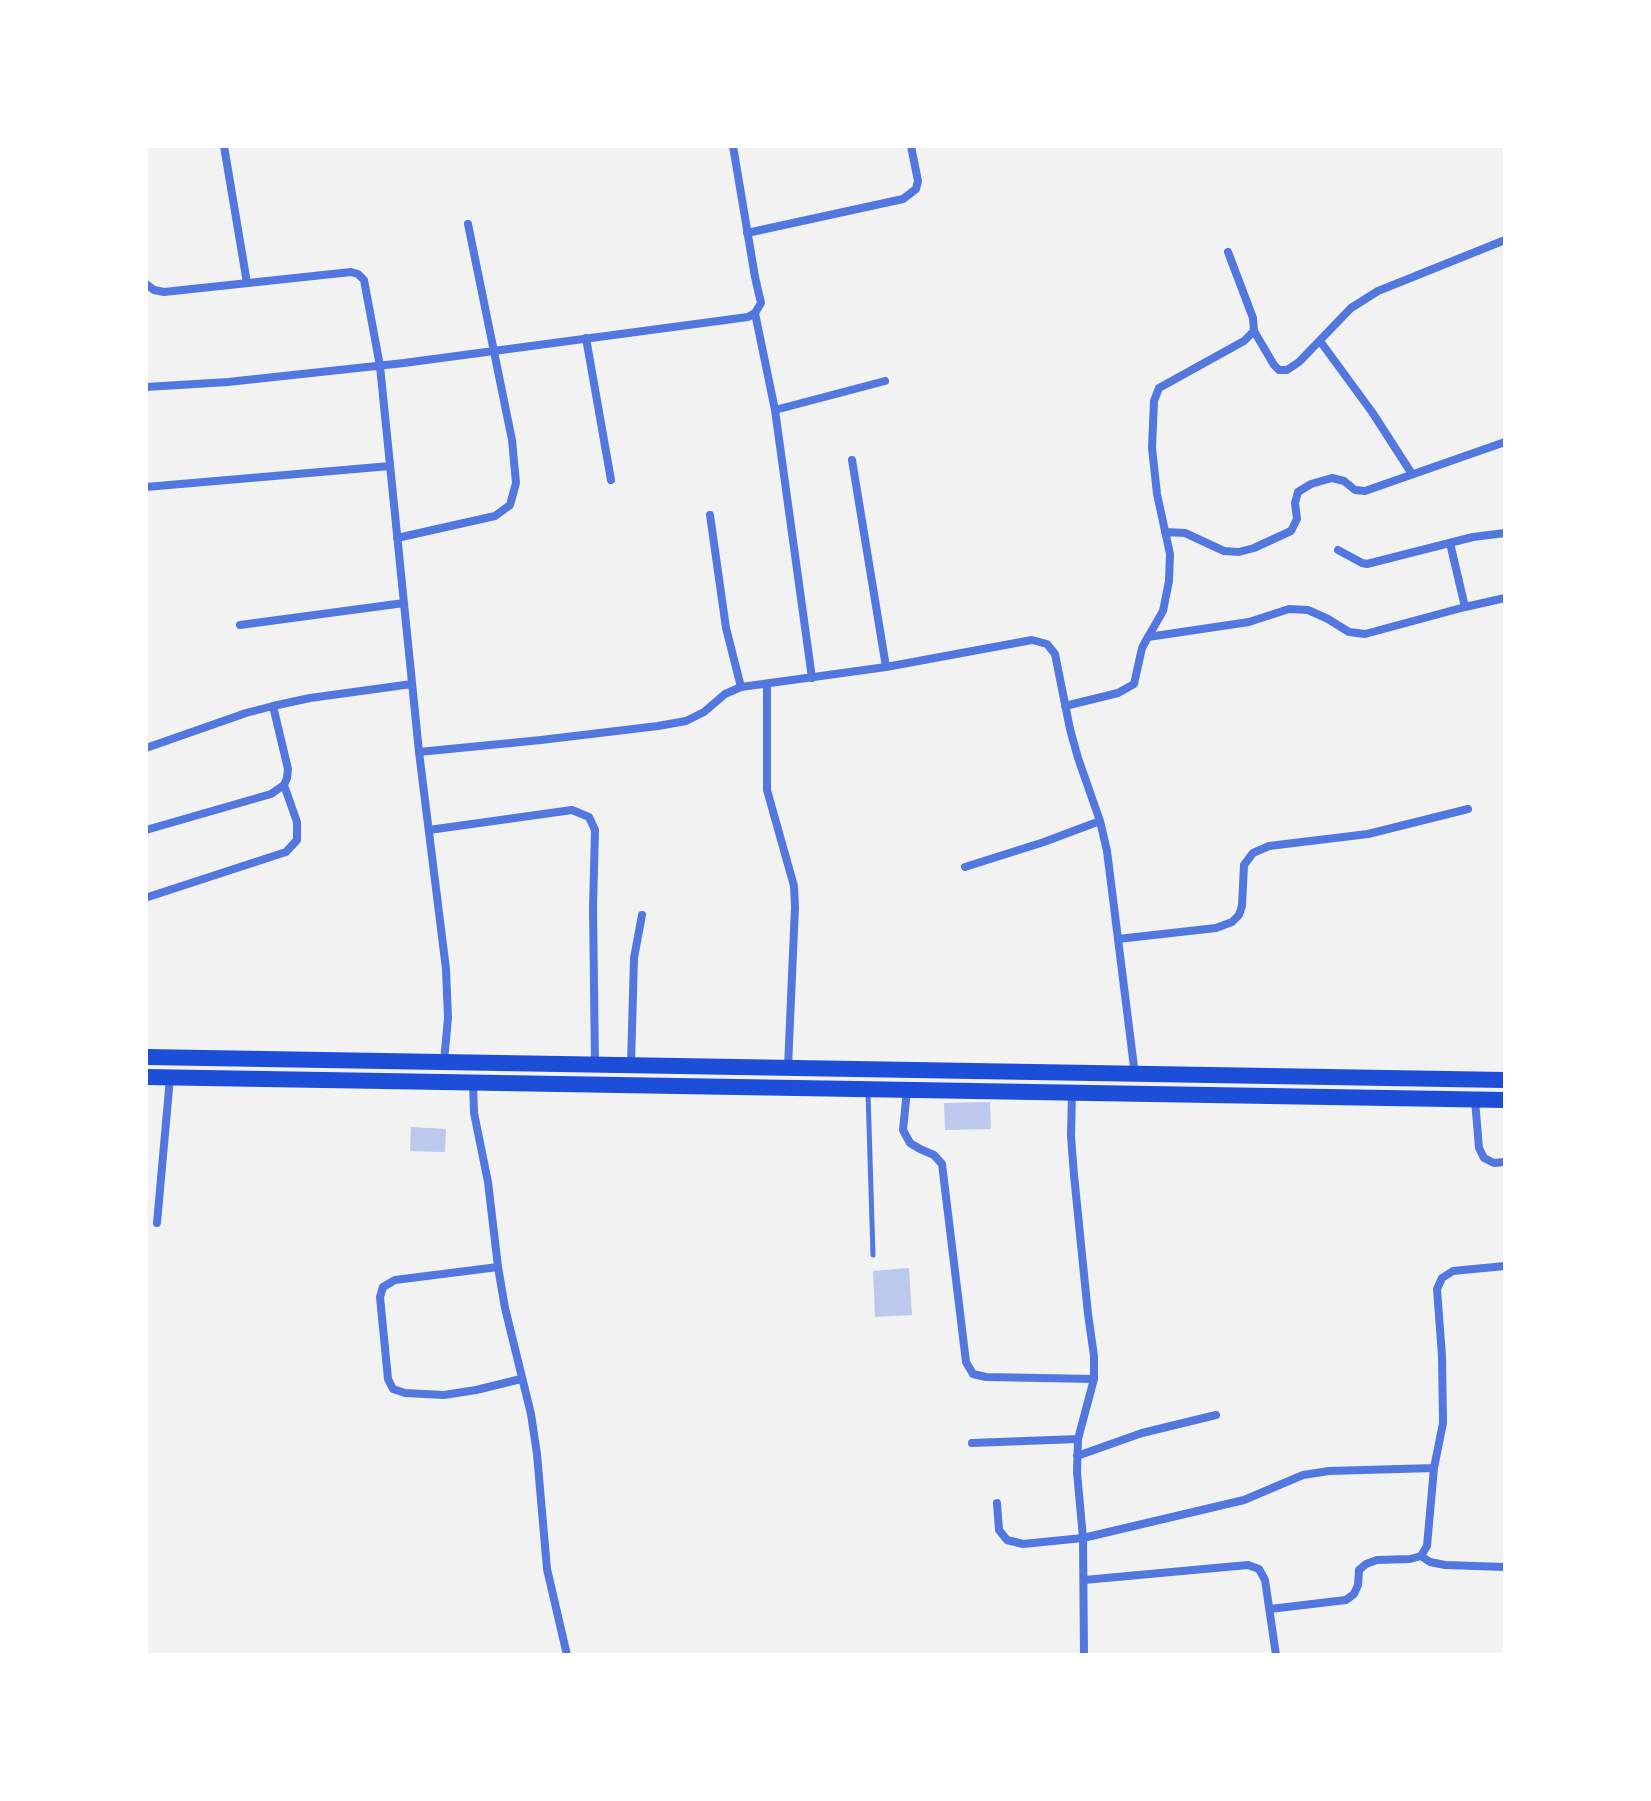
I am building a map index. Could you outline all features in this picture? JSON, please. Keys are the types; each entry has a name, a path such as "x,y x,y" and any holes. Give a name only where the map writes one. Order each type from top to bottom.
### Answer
{"main road":[{"path":"146,1057 1505,1080"},
{"path":"146,1077 1505,1100"}],"street":[{"path":"224,146 247,283"},
{"path":"146,387 380,366 748,317 755,313 761,303 733,146"},
{"path":"747,233 903,199 916,189 918,181 911,146"},
{"path":"397,538 495,516 510,505 516,483 512,440 468,224"},
{"path":"1228,252 1253,318 1254,331 1274,365 1279,370 1287,370 1299,362 1351,308 1378,291 1505,240"},
{"path":"146,284 164,292 351,272 364,280 380,366 419,752 446,969 448,1018 444,1061"},
{"path":"755,313 775,410 812,678"},
{"path":"1065,706 1118,693 1134,684 1142,648 1163,611 1170,554 1157,494 1152,448 1154,401 1159,388 1244,341 1254,331"},
{"path":"586,338 611,480"},
{"path":"1320,341 1412,474"},
{"path":"775,410 885,381"},
{"path":"1165,532 1185,533 1224,551 1239,552 1291,531 1297,519 1295,503 1298,492 1311,484 1332,478 1344,481 1355,490 1365,491 1505,442"},
{"path":"852,460 886,667"},
{"path":"146,487 390,466"},
{"path":"710,515 726,628 741,687"},
{"path":"1338,550 1367,564 1473,537 1505,533"},
{"path":"1450,543 1465,607"},
{"path":"1148,637 1249,622 1289,609 1308,610 1349,632 1365,634 1505,598"},
{"path":"240,625 404,603"},
{"path":"419,752 686,721 704,712 725,694 741,687 886,667 1032,640 1047,644 1055,654 1078,758 1107,851 1135,1075"},
{"path":"146,748 273,706 412,684"},
{"path":"767,684 767,790 794,886 788,1067"},
{"path":"146,830 271,794 284,785 288,769 273,706"},
{"path":"148,897 286,852 297,840 297,822 284,785"},
{"path":"1118,939 1216,928 1232,922 1242,906 1244,865 1253,853 1269,846 1368,834 1468,809"},
{"path":"429,830 572,810 589,817 595,830 595,1064"},
{"path":"965,867 1100,821"},
{"path":"631,1064 634,958 642,915"},
{"path":"157,1223 170,1078"},
{"path":"473,1083 474,1113 488,1182 505,1308 531,1414 547,1569 567,1655"},
{"path":"907,1090 903,1130 910,1143 934,1155 942,1164 966,1362 973,1374 986,1377 1094,1379"},
{"path":"1072,1093 1074,1175 1094,1356 1094,1379 1078,1439 1077,1456 1083,1538 1084,1655"},
{"path":"1475,1100 1479,1148 1484,1158 1494,1163 1505,1162"},
{"path":"1270,1609 1346,1600 1354,1594 1359,1570 1366,1564 1421,1556 1427,1546 1434,1468 1443,1423 1437,1289 1442,1278 1453,1271 1505,1266"},
{"path":"498,1267 395,1280 383,1287 380,1297 388,1379 393,1389 405,1393 444,1395 521,1379"},
{"path":"1077,1456 1142,1433 1216,1415"},
{"path":"972,1443 1078,1439"},
{"path":"997,1503 999,1530 1007,1540 1023,1544 1083,1538 1244,1500 1303,1475 1329,1471 1434,1468"},
{"path":"1421,1556 1430,1562 1445,1565 1505,1567"},
{"path":"1084,1580 1248,1565 1259,1569 1265,1580 1276,1655"}],"lane":[{"path":"868,1089 873,1255"}],"building":[{"path":"990,1102 991,1129 945,1130 944,1103"},
{"path":"411,1127 446,1129 445,1152 410,1151"},
{"path":"909,1268 912,1315 875,1317 873,1271"}]}
